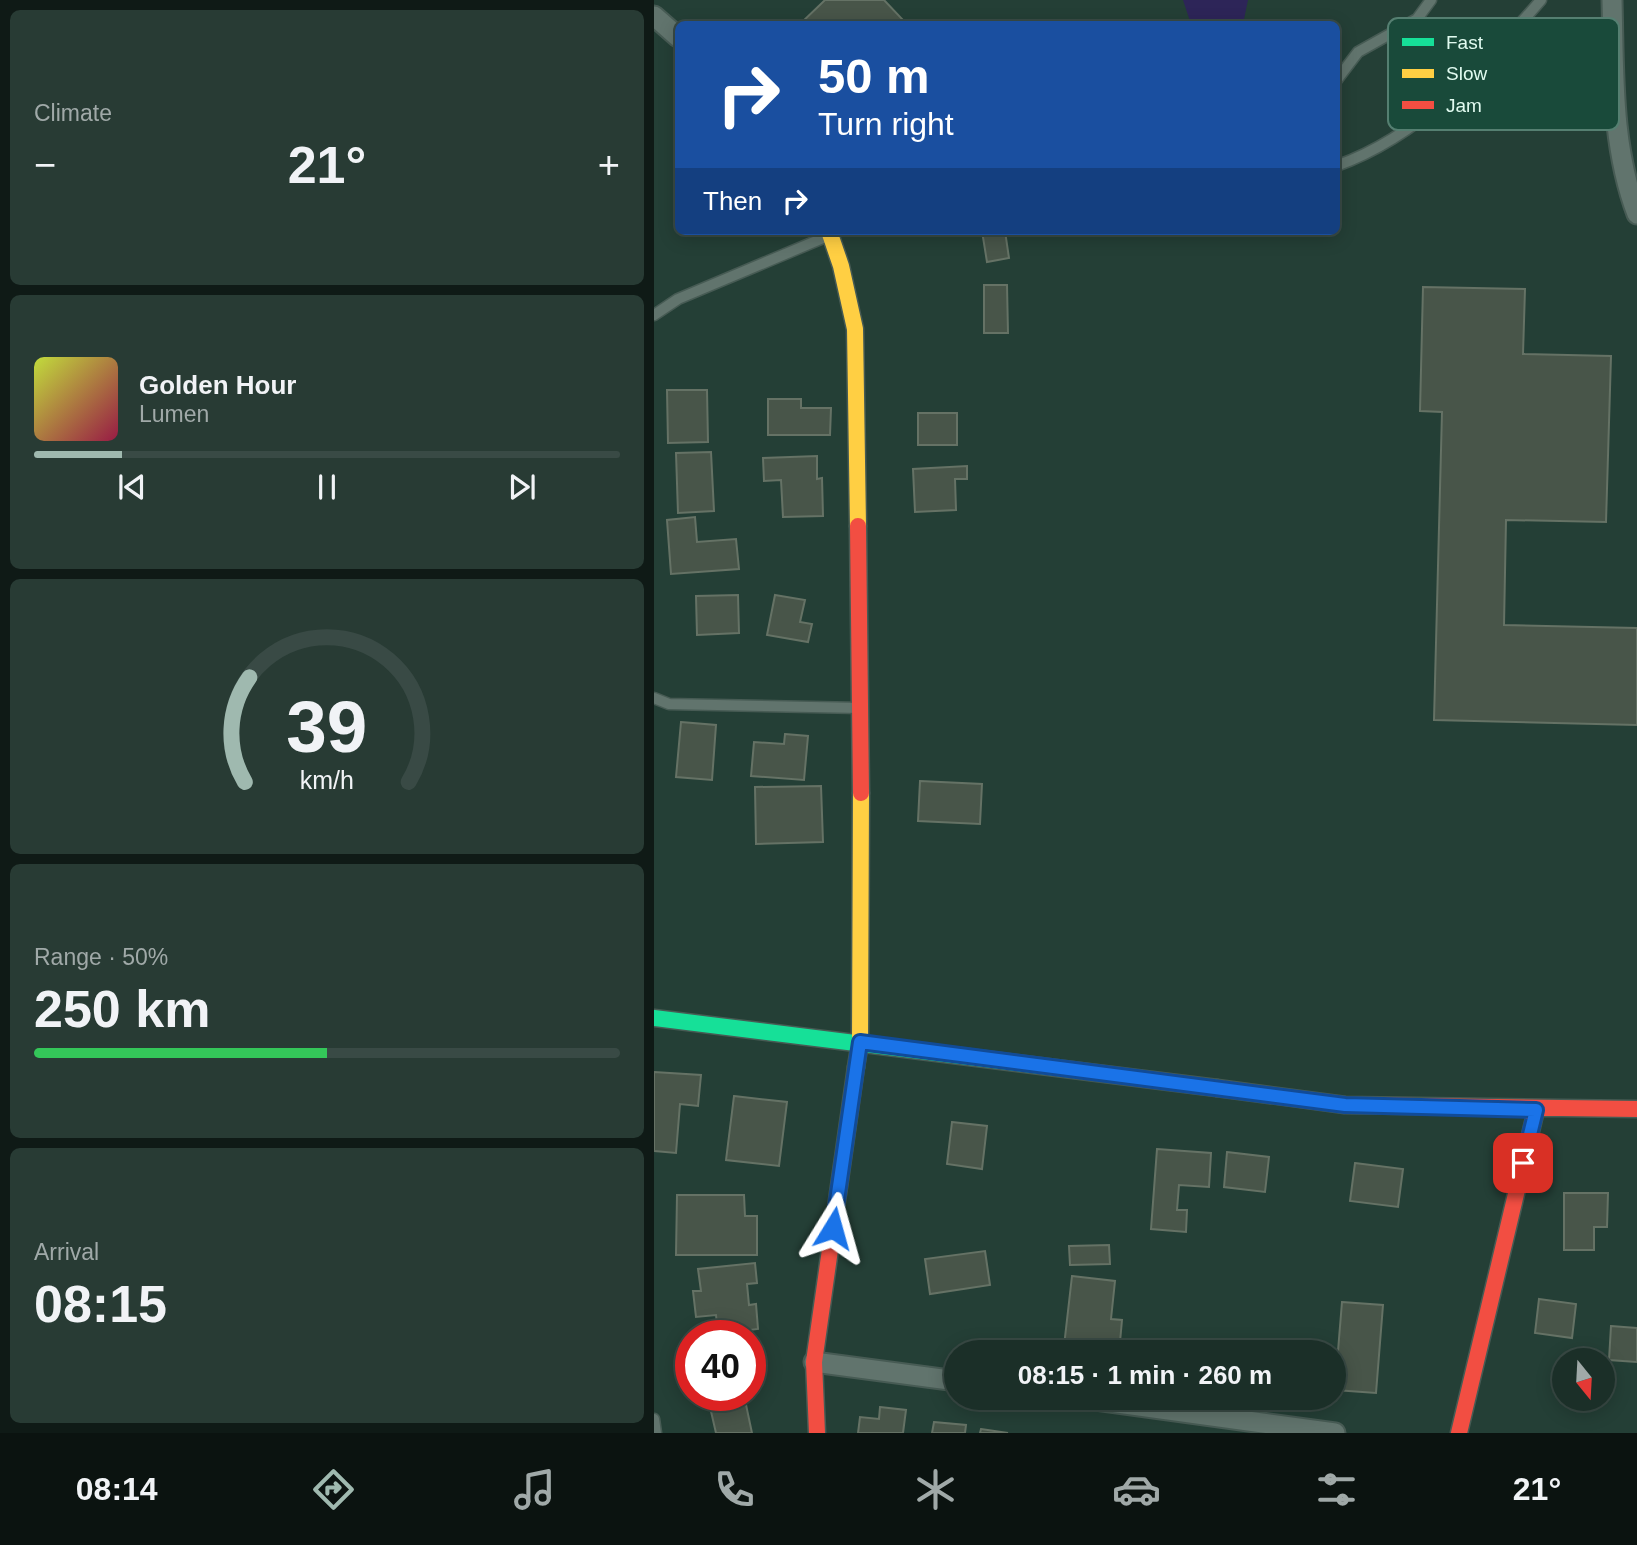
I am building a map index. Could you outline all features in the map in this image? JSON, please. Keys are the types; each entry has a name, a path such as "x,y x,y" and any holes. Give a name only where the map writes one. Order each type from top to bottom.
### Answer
{"street":[{"path":"1612,0 1613,18"},
{"path":"654,16 675,34"},
{"path":"1618,130 1621,167 1636,214"},
{"path":"817,1433 814,1362 860,1042 861,708 855,329 841,266 830,235"},
{"path":"654,1018 1345,1105 1536,1110 1636,1109"},
{"path":"1459,1433 1536,1110"},
{"path":"814,1362 944,1379"},
{"path":"1168,1410 1335,1433"}],"lane":[{"path":"1418,18 1430,0"},
{"path":"1525,18 1541,0"},
{"path":"1340,76 1358,52 1388,35"},
{"path":"1340,165 1355,160 1403,130"},
{"path":"654,315 678,299 824,235"},
{"path":"654,698 669,704 861,708"},
{"path":"654,1419 656,1433"}],"shaded area":[{"path":"1183,0 1248,0 1244,21 1190,21"}],"building":[{"path":"825,0 884,0 904,21 803,21"},
{"path":"983,235 1006,235 1009,258 987,262"},
{"path":"984,285 1007,285 1008,333 984,333"},
{"path":"1423,287 1525,289 1523,354 1611,356 1606,522 1506,520 1504,625 1637,628 1637,725 1434,720 1442,412 1420,411"},
{"path":"667,390 707,390 708,442 668,443"},
{"path":"768,399 801,399 801,408 831,408 830,435 768,435"},
{"path":"918,413 957,413 957,445 918,445"},
{"path":"711,452 714,511 678,513 676,453"},
{"path":"817,456 817,479 822,478 823,516 783,517 781,480 764,481 763,458"},
{"path":"967,466 967,479 955,479 956,510 915,512 913,469"},
{"path":"695,517 697,542 736,539 739,569 671,574 667,520"},
{"path":"738,595 739,633 697,635 696,596"},
{"path":"775,595 805,600 800,622 812,624 808,642 767,635"},
{"path":"681,722 716,725 712,780 676,777"},
{"path":"785,734 808,736 804,780 751,776 754,742 784,744"},
{"path":"920,781 982,784 980,824 918,821"},
{"path":"821,786 823,842 756,844 755,787"},
{"path":"654,1072 701,1075 698,1106 680,1104 676,1153 654,1151"},
{"path":"734,1096 787,1102 779,1166 726,1160"},
{"path":"952,1122 987,1126 982,1169 947,1164"},
{"path":"1157,1149 1211,1153 1209,1187 1179,1185 1177,1210 1187,1210 1186,1232 1151,1229"},
{"path":"1227,1152 1269,1157 1265,1192 1224,1187"},
{"path":"1355,1163 1403,1169 1398,1207 1350,1201"},
{"path":"1564,1193 1608,1193 1607,1227 1594,1227 1594,1250 1564,1250"},
{"path":"677,1195 744,1195 745,1216 757,1216 757,1255 676,1255"},
{"path":"1109,1245 1110,1264 1070,1265 1069,1246"},
{"path":"985,1251 990,1285 930,1294 925,1259"},
{"path":"755,1263 757,1283 747,1284 749,1305 756,1304 757,1320 717,1320 716,1315 696,1317 693,1291 701,1291 698,1269"},
{"path":"1072,1276 1115,1281 1111,1319 1122,1320 1120,1340 1065,1340"},
{"path":"1539,1299 1576,1304 1572,1338 1535,1333"},
{"path":"1342,1302 1383,1305 1376,1393 1346,1391 1346,1340 1339,1340"},
{"path":"1611,1326 1637,1328 1637,1362 1615,1360 1615,1348 1610,1348"},
{"path":"880,1407 906,1410 903,1433 858,1433 860,1417 879,1419"},
{"path":"711,1411 747,1411 752,1433 716,1433"},
{"path":"934,1422 966,1425 965,1433 932,1433"},
{"path":"981,1429 1008,1433 980,1433"}],"traffic: fast":[{"path":"654,1018 1217,1088"}],"traffic: slow":[{"path":"830,235 841,266 855,329 858,526"},
{"path":"856,1067 860,1042 861,793"}],"traffic: jam":[{"path":"858,526 861,793"},
{"path":"817,1433 814,1362 856,1067"},
{"path":"1217,1088 1345,1105 1637,1109"},
{"path":"1459,1433 1536,1110"}],"route":[{"path":"833,1228 860,1042 1345,1105 1536,1110 1523,1163"}]}
